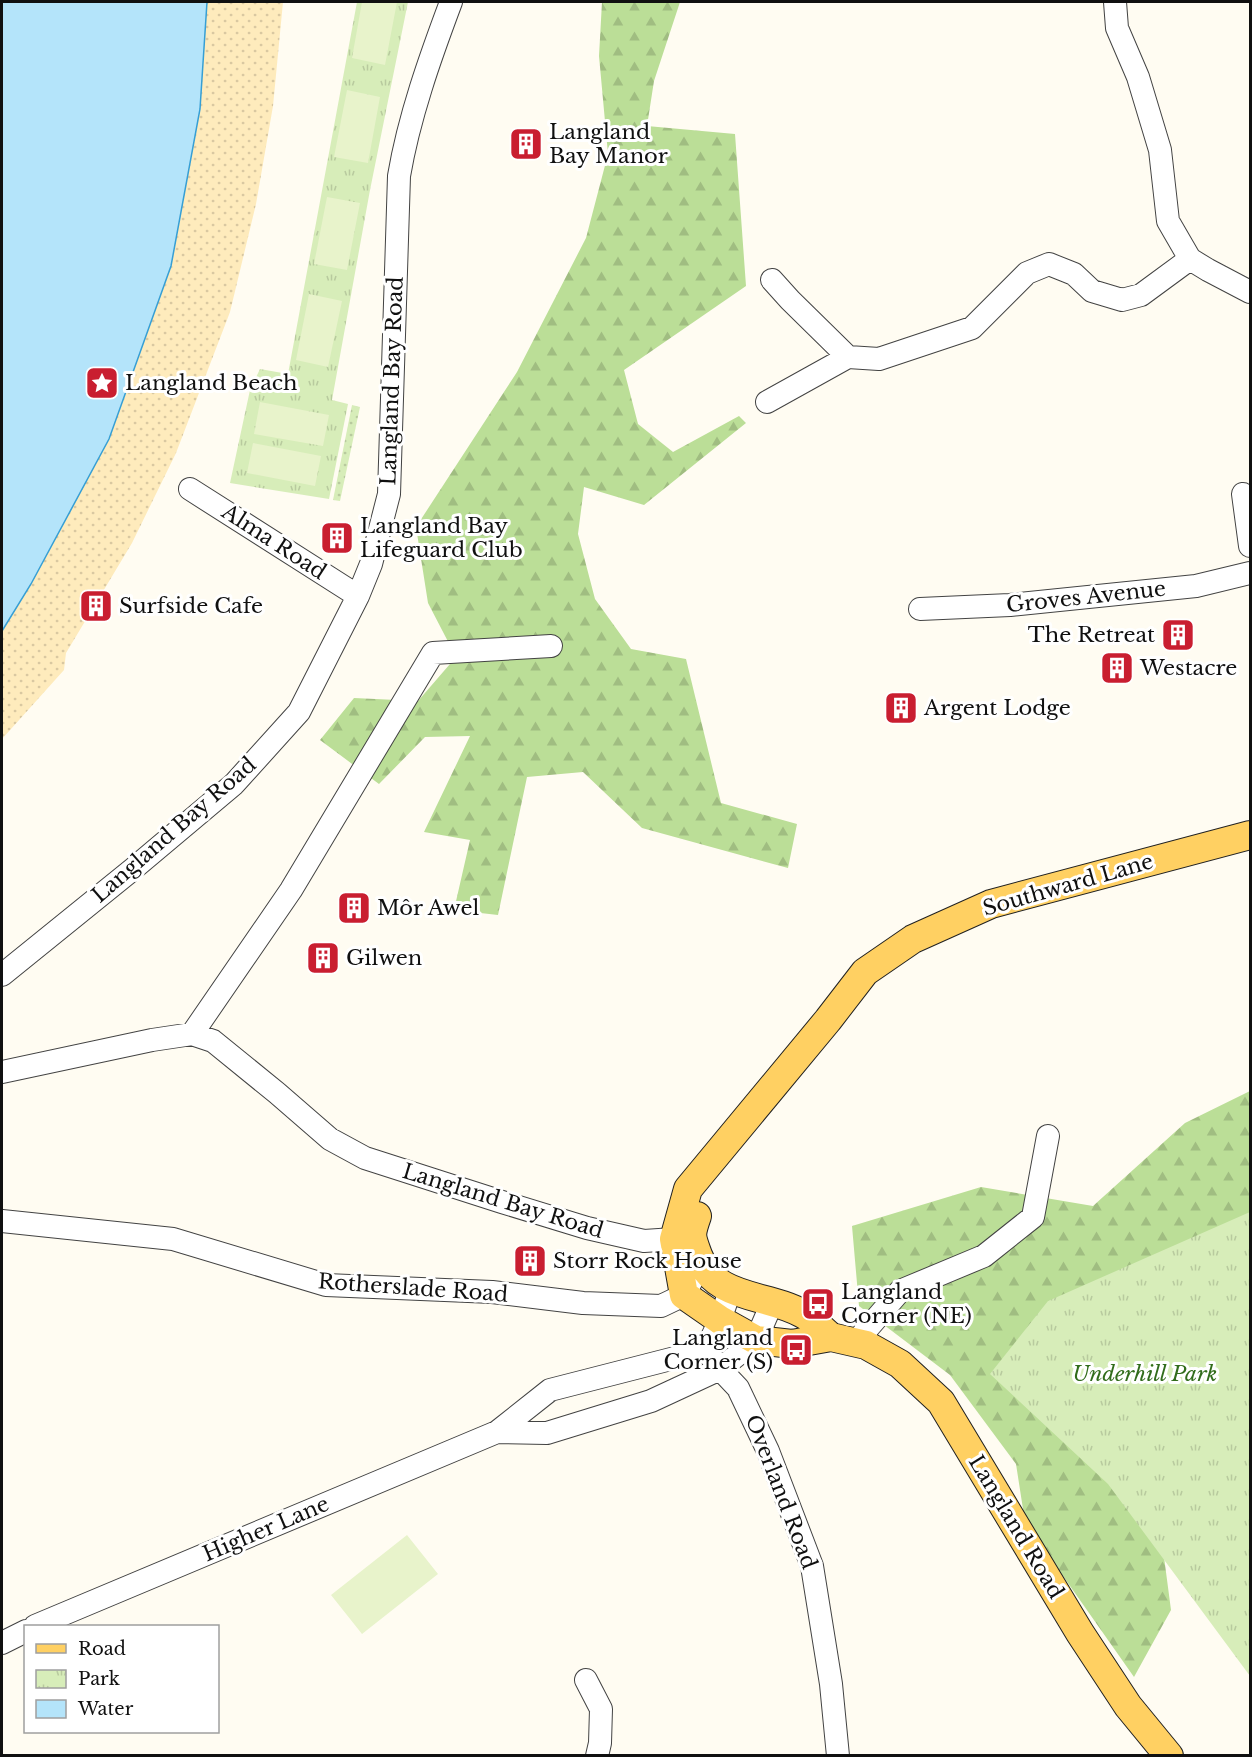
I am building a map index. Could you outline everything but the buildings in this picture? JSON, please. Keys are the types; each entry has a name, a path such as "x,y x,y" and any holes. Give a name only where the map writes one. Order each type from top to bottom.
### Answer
{"main road":[{"name":"Southward Lane","path":"682,1237 728,1143 865,972 913,939 991,904 1251,835"},
{"name":"Langland Road","path":"682,1237 714,1280 730,1291 802,1314 843,1340 866,1346 900,1364 941,1402 1080,1633 1128,1707 1169,1755"},
{"path":"682,1237 684,1294 720,1320 756,1340 792,1344 843,1340"}],"street":[{"name":"Langland Bay Road","path":"2,975 234,784 299,712 358,596 371,564 389,494 399,176 402,154 434,48 451,2"},
{"path":"1115,2 1117,28 1138,77 1160,150 1168,221 1190,259 1251,292"},
{"path":"767,402 848,357 879,360 972,328 1028,273 1050,264 1074,274 1092,291 1122,300 1142,295 1190,259"},
{"path":"772,280 848,357"},
{"name":"Alma Road","path":"190,489 358,596"},
{"path":"1243,494 1251,546"},
{"name":"Groves Avenue","path":"920,609 1010,605 1196,586 1251,573"},
{"path":"2,1072 152,1040 192,1034 291,890 433,653 551,646"},
{"name":"Langland Bay Road","path":"192,1034 213,1041 330,1139 365,1158 433,1182 587,1228 644,1241 682,1237"},
{"path":"843,1340 900,1292 984,1256 1033,1217 1048,1136"},
{"name":"Rotherslade Road","path":"2,1221 173,1239 326,1285 492,1292 583,1303 661,1306 684,1294"},
{"path":"684,1294 700,1262"},
{"path":"706,1350 730,1291"},
{"name":"Higher Lane","path":"497,1432 547,1433 651,1401 720,1369 756,1340 772,1303"},
{"name":"Higher Lane","path":"37,1625 497,1432 550,1390 706,1350"},
{"name":"Overland Road","path":"706,1350 738,1388 768,1451 812,1566 831,1684 838,1755"},
{"path":"2,1643 24,1632"},
{"path":"586,1680 601,1709 600,1743 597,1755"}],"green space":[{"path":"357,2 408,2 370,190 332,400 348,404 329,499 230,483 250,390 260,369 288,374"},
{"path":"362,2 397,2 385,65 352,58"},
{"path":"602,2 680,2 654,81 647,126 735,134 746,286 624,370 638,424 673,452 739,416 746,423 644,505 584,487 578,534 595,599 631,649 686,659 721,803 797,824 788,868 642,828 583,772 527,777 498,915 454,910 470,840 424,832 470,736 425,737 379,784 320,740 354,698 418,701 456,657 428,603 416,527 517,372 586,238 608,154 599,56"},
{"path":"347,90 380,97 368,163 334,157"},
{"path":"327,197 360,203 347,270 314,264"},
{"path":"309,294 342,301 328,367 296,360"},
{"path":"260,402 329,415 323,446 254,434"},
{"path":"352,405 360,407 340,501 333,500"},
{"path":"253,443 321,456 315,486 247,473"},
{"path":"1250,1091 1250,1324 1154,1481 1171,1610 1134,1677 1025,1522 1016,1464 950,1375 859,1306 852,1226 981,1187 1093,1206 1185,1123"},
{"name":"Underhill Park","path":"1250,1212 1250,1676 1108,1484 990,1374 1048,1301"},
{"path":"407,1535 438,1574 362,1634 331,1595"}],"sand":[{"name":"Langland Beach","path":"2,2 283,2 273,106 256,204 230,312 176,453 132,543 66,653 64,670 2,739"}],"water":[{"name":"Langland Beach","path":"2,2 207,2 200,109 171,266 109,439 31,584 2,631"}],"place":[{"name":"Langland Bay Manor","path":"526,144"},
{"name":"Langland Beach","path":"102,383"},
{"name":"Langland Bay Lifeguard Club","path":"337,538"},
{"name":"Surfside Cafe","path":"96,606"},
{"name":"The Retreat","path":"1178,635"},
{"name":"Westacre","path":"1117,668"},
{"name":"Argent Lodge","path":"901,708"},
{"name":"Môr Awel","path":"354,908"},
{"name":"Gilwen","path":"323,958"},
{"name":"Storr Rock House","path":"530,1261"},
{"name":"Langland Corner (NE)","path":"818,1304"},
{"name":"Langland Corner (S)","path":"796,1350"}]}
